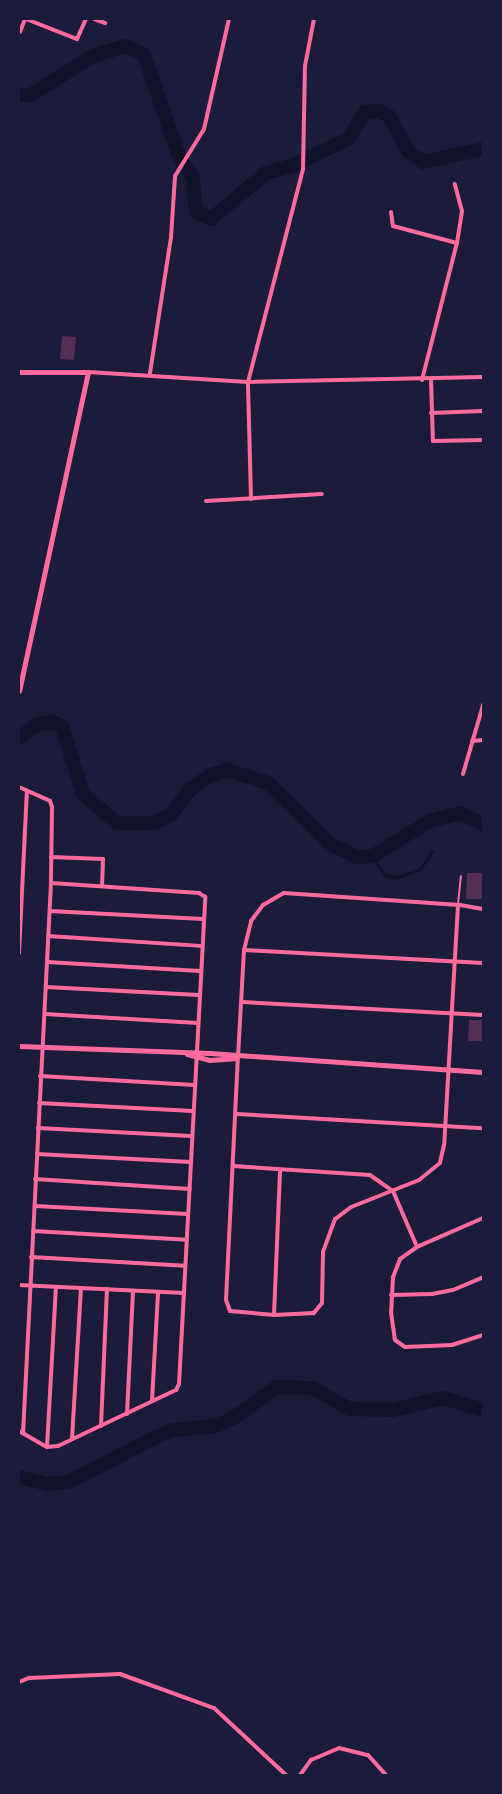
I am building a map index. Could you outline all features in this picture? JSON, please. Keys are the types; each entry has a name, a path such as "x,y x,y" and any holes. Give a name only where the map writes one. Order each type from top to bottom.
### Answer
{"street":[{"path":"20,32 26,19 77,39 86,19"},
{"path":"94,19 105,23"},
{"path":"150,374 171,237 174,176 192,150 207,119 229,19"},
{"path":"251,499 248,382 304,169 306,154 305,66 314,19"},
{"path":"422,380 457,243 462,211 455,184"},
{"path":"391,212 393,226 457,243"},
{"path":"19,372 150,374 248,382 422,380 483,377"},
{"path":"19,691 88,372"},
{"path":"431,379 432,441 483,440"},
{"path":"432,413 483,411"},
{"path":"206,501 322,494"},
{"path":"463,774 483,706"},
{"path":"472,741 483,740"},
{"path":"19,787 51,803 52,857 51,883 50,910 40,1076 38,1154 21,1432 47,1447 58,1446 178,1388 203,919 203,894 51,883"},
{"path":"19,953 27,791"},
{"path":"52,857 103,859 102,886"},
{"path":"458,906 440,1163 419,1180 351,1207 330,1226 323,1252 322,1302 319,1308 308,1315 234,1313 227,1308 238,1057 244,950 247,929 256,913 271,899 284,893 458,906 483,909"},
{"path":"50,910 203,919"},
{"path":"48,936 201,946"},
{"path":"244,950 483,963"},
{"path":"47,962 200,971"},
{"path":"46,987 199,995"},
{"path":"242,1002 483,1015"},
{"path":"45,1014 198,1023"},
{"path":"19,1046 187,1054 221,1060 238,1057 483,1072"},
{"path":"40,1076 195,1085"},
{"path":"40,1102 193,1111"},
{"path":"237,1114 483,1128"},
{"path":"38,1128 192,1136"},
{"path":"38,1154 191,1162"},
{"path":"233,1166 280,1171 370,1175 393,1191 417,1247"},
{"path":"274,1315 280,1171"},
{"path":"35,1180 190,1188"},
{"path":"35,1206 188,1214"},
{"path":"483,1218 417,1247 400,1259 395,1268 391,1295 392,1327 395,1340 405,1347 436,1347 483,1335"},
{"path":"33,1231 186,1240"},
{"path":"31,1257 186,1266"},
{"path":"391,1295 432,1294 453,1290 483,1277"},
{"path":"19,1285 184,1293"},
{"path":"47,1447 56,1287"},
{"path":"72,1439 81,1288"},
{"path":"101,1426 107,1290"},
{"path":"127,1414 133,1291"},
{"path":"152,1401 158,1292"},
{"path":"19,1682 29,1678 120,1674 214,1708 286,1775"},
{"path":"300,1775 311,1760 339,1748 368,1755 386,1775"}],"lane":[{"path":"458,906 461,876"}],"building":[{"path":"62,336 76,337 74,360 60,359"},
{"path":"467,873 483,873 483,899 466,899"},
{"path":"469,1020 483,1020 483,1041 468,1041"}],"waterway":[{"path":"19,95 31,95 93,56 125,46 144,55 179,156 193,178 196,211 211,219 266,173 294,165 348,139 365,112 379,111 389,116 408,151 423,162 483,149"},
{"path":"19,738 37,725 52,722 62,726 83,794 117,823 155,823 172,813 191,789 210,775 227,770 268,783 330,844 357,857 373,856 430,821 460,813 483,824"},
{"path":"366,856 375,861 385,875 398,877 420,869 432,852"},
{"path":"19,1477 48,1484 68,1482 158,1436 174,1430 215,1426 232,1419 277,1387 313,1388 350,1409 393,1410 443,1398 483,1410"}]}
